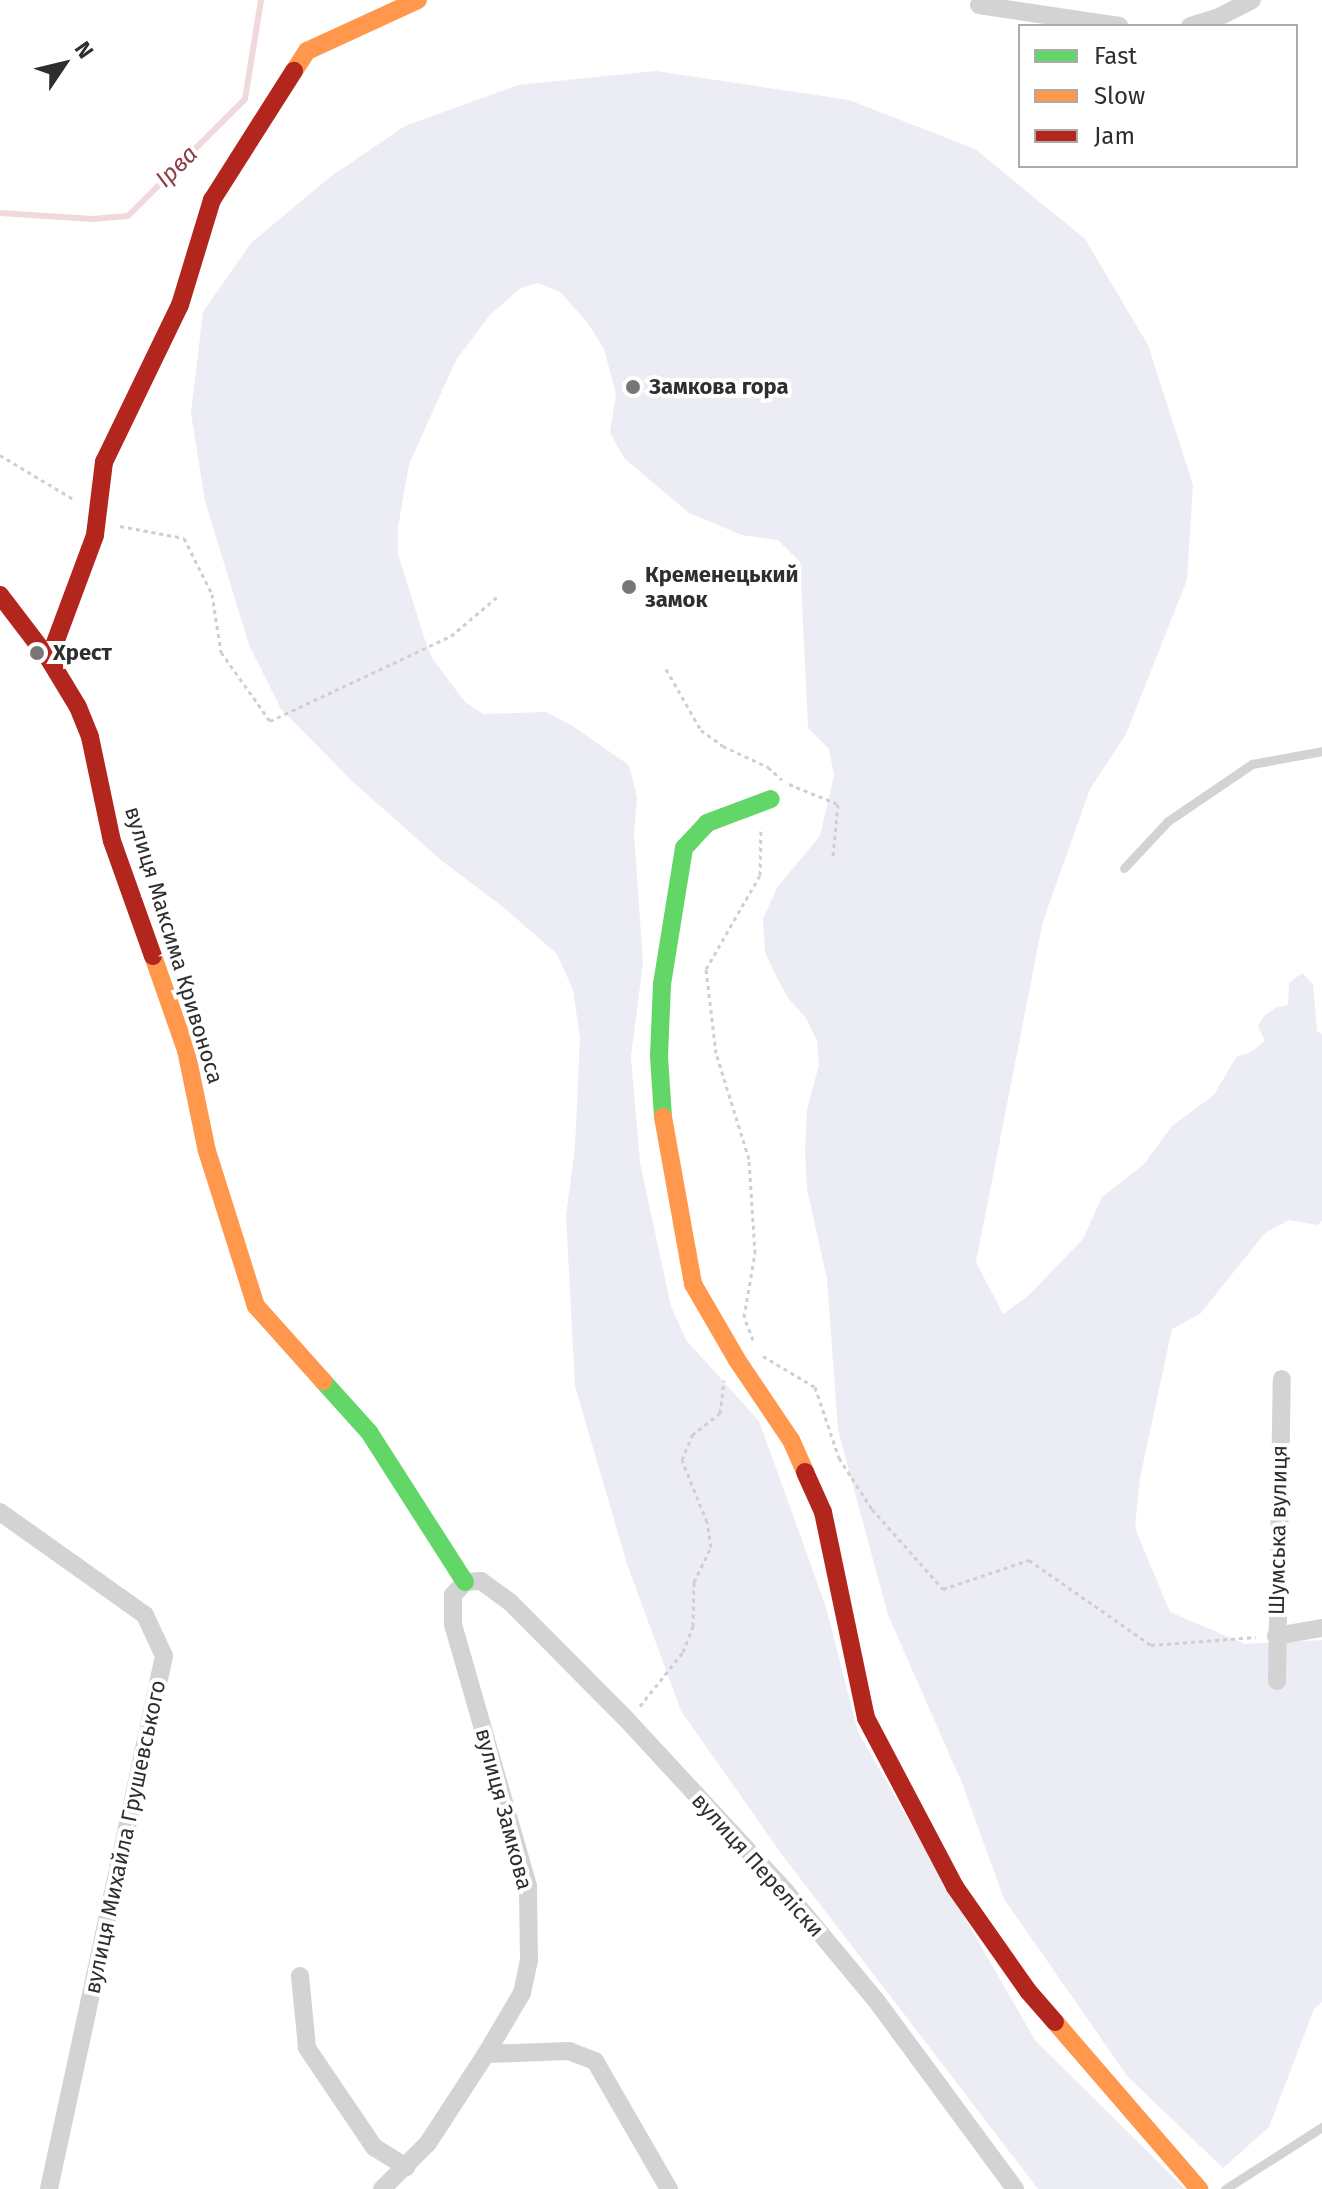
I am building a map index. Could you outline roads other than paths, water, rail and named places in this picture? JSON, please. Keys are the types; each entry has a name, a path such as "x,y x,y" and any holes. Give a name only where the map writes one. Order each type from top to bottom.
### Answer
{"street":[{"path":"49,659 95,535 104,462 180,305 212,200 307,51 418,0"},
{"path":"1197,24 1217,18 1252,0"},
{"path":"979,5 1106,24"},
{"name":"вулиця Максима Кривоноса","path":"6,602 49,659 78,707 90,737 112,841 186,1050 207,1151 256,1306 369,1432 465,1582"},
{"path":"766,801 707,823 684,848 660,1012 659,1056 663,1125 693,1284 737,1360 791,1440 823,1512 866,1718 955,1887 1028,1991 1199,2189"},
{"name":"Шумська вулиця","path":"1277,1681 1282,1379"},
{"name":"вулиця Михайла Грушевського","path":"0,1512 145,1615 164,1656 49,2189"},
{"name":"вулиця Переліски","path":"465,1582 481,1581 510,1602 627,1720 817,1929 878,2003 1015,2189"},
{"name":"вулиця Замкова","path":"382,2189 428,2143 522,1993 531,1934 528,1886 453,1625 453,1595 465,1582"},
{"path":"1276,1636 1322,1628"},
{"path":"300,1976 307,2048 374,2147 406,2167"},
{"path":"486,2054 569,2051 595,2061 669,2189"}],"lane":[{"path":"1124,868 1168,821 1252,764 1322,751"},
{"path":"1225,2189 1322,2127"}],"waterway":[{"name":"Ірва","path":"0,213 93,219 128,216 245,99 261,0"}],"place":[{"name":"Замкова гора","path":"633,387"},
{"name":"Кременецький замок","path":"629,587"},
{"name":"Хрест","path":"37,653"}]}
